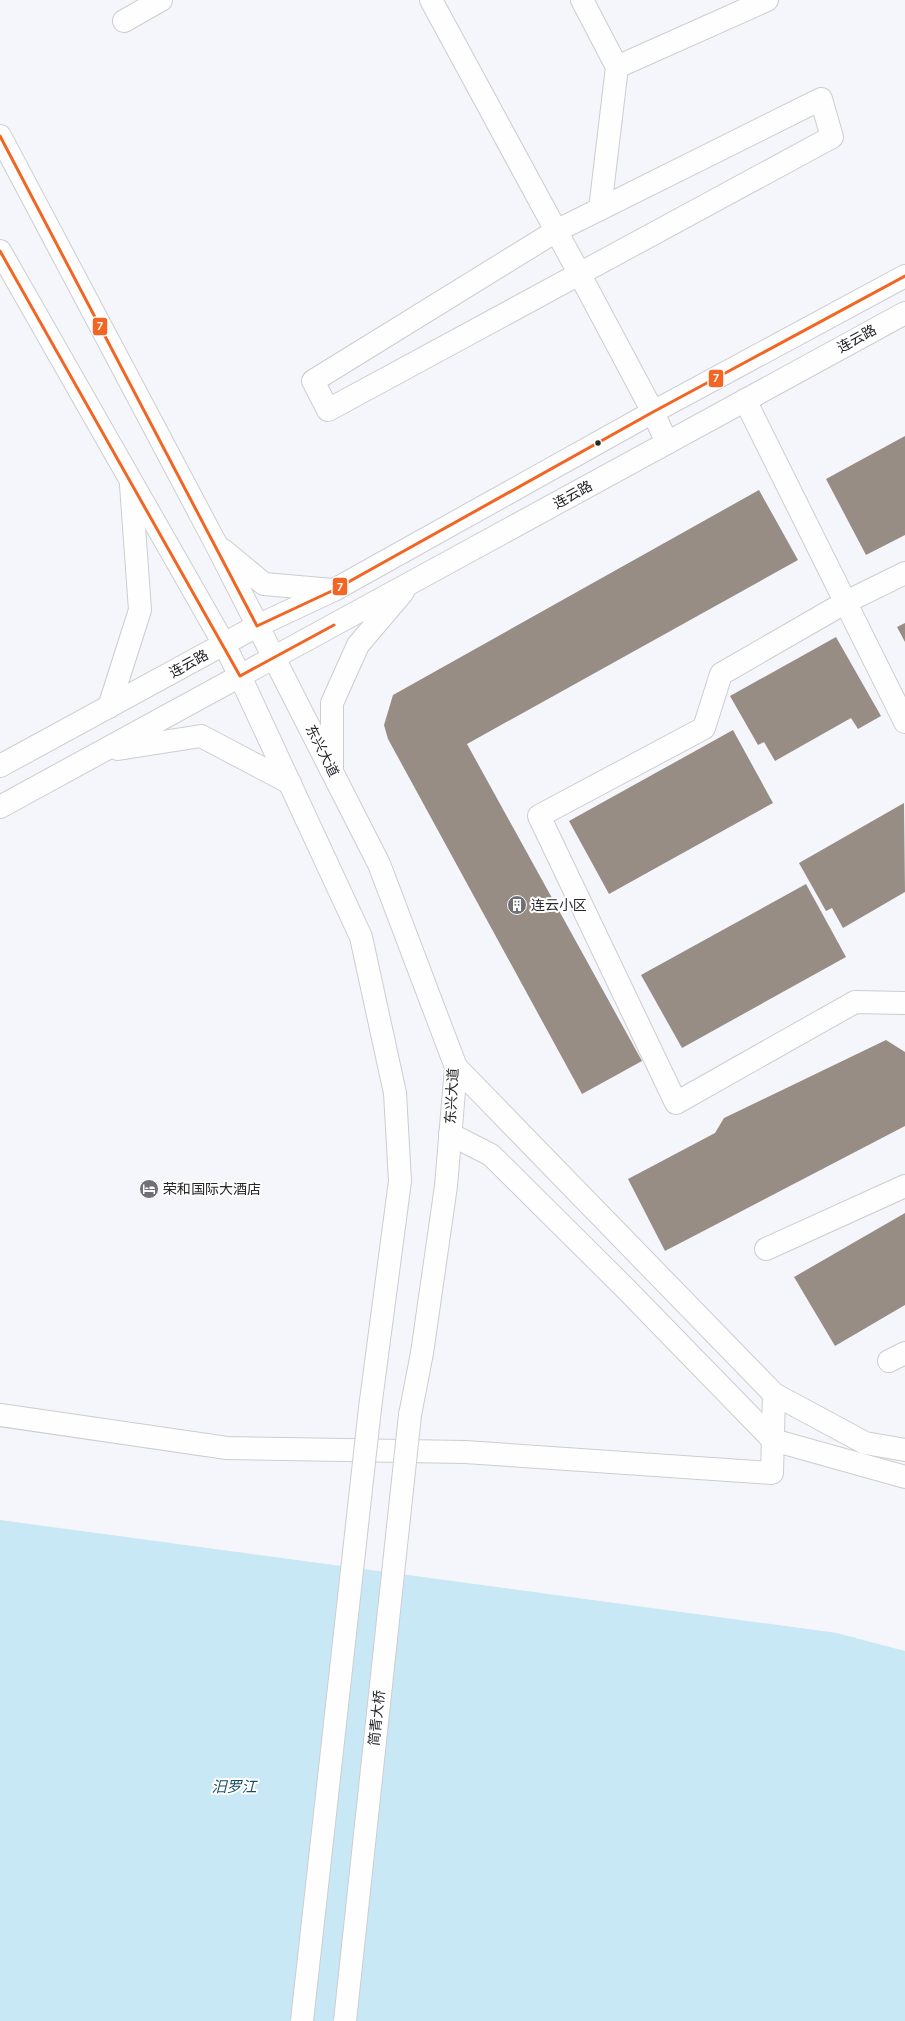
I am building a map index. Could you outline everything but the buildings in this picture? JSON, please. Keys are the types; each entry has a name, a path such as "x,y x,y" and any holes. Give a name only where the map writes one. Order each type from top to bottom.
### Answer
{"street":[{"path":"124,21 161,0"},
{"path":"431,0 579,273 653,412 667,443"},
{"path":"582,0 617,67 600,209"},
{"path":"617,67 767,0"},
{"path":"821,99 832,137 328,410 312,381 556,231 600,209 821,99"},
{"name":"东兴大道","path":"0,136 216,544 379,864 456,1067 446,1186 422,1353 410,1415"},
{"path":"0,251 224,644 240,676 361,937 395,1093 400,1181 370,1408 302,2021"},
{"name":"连云路","path":"0,766 257,626 334,590 653,412 905,276"},
{"name":"连云路","path":"0,807 905,313"},
{"path":"745,400 905,722"},
{"path":"109,707 140,610 130,480"},
{"path":"216,544 264,584 334,590"},
{"path":"905,573 846,602 721,674 704,728 539,816 676,1103 855,1002 905,1003"},
{"path":"332,772 332,703 358,645 410,584"},
{"path":"101,752 201,736 290,784"},
{"path":"456,1067 774,1394 865,1442 905,1450"},
{"path":"450,1134 491,1155 625,1288 773,1440 905,1477"},
{"path":"766,1248 905,1186"},
{"path":"0,1415 227,1448 465,1452 772,1472 774,1394"},
{"name":"简青大桥","path":"345,2021 410,1415"}],"water":[{"name":"汨罗江","path":"0,1520 837,1633 905,1651 905,2021 0,2021"}],"transit line":[{"name":"7","path":"0,136 257,626 334,590 653,412 905,276"},
{"name":"7","path":"0,251 240,676 334,625"}],"place":[{"name":"连云小区","path":"517,905"},
{"name":"荣和国际大酒店","path":"149,1189"}]}
